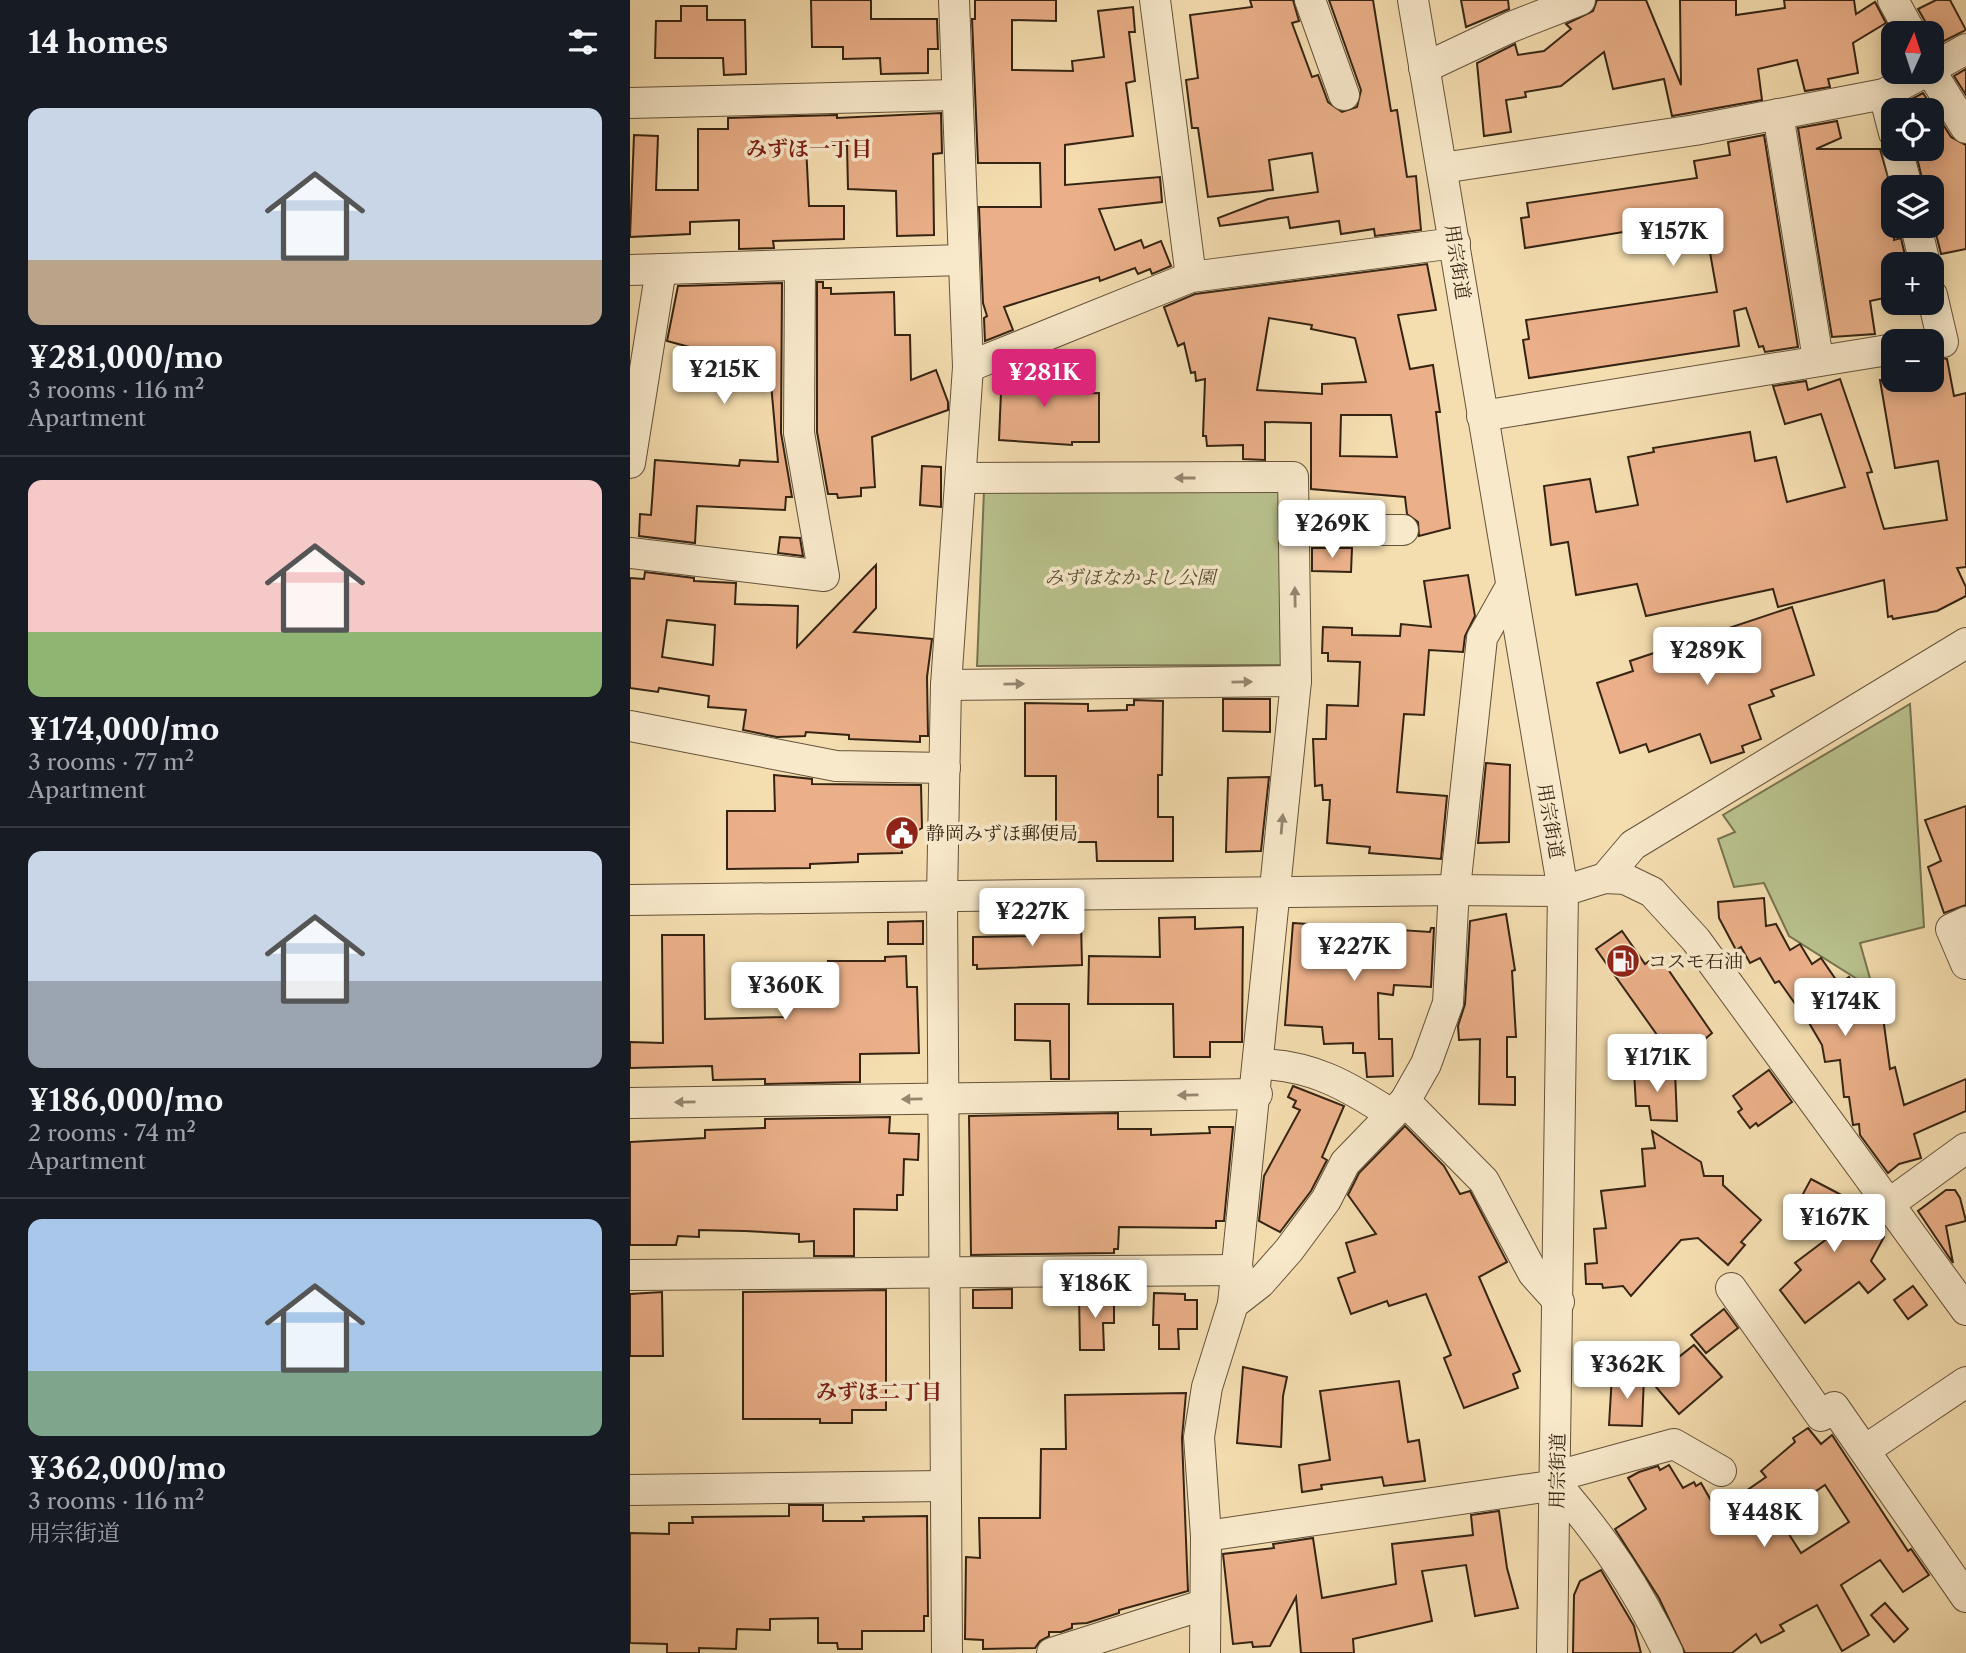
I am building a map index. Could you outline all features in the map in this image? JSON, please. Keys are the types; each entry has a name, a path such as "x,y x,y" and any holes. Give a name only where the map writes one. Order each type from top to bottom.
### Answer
{"street":[{"path":"947,1653 942,898 946,685 968,368 954,0"},
{"path":"1155,0 1191,277"},
{"path":"1310,0 1344,95"},
{"name":"用宗街道","path":"1413,0 1563,891 1557,1480 1552,1653"},
{"path":"1424,68 1511,27 1580,0"},
{"path":"1893,0 1904,21"},
{"path":"1944,63 1966,49"},
{"path":"1442,168 1778,114 1884,94 1903,84"},
{"path":"1940,84 1966,128"},
{"path":"1884,94 1885,98"},
{"path":"630,103 956,95"},
{"path":"1778,114 1818,359"},
{"path":"968,368 1191,277 1455,243"},
{"path":"630,270 962,260"},
{"path":"630,553 824,576 799,433 800,265"},
{"path":"630,463 661,269"},
{"path":"1939,315 1947,341"},
{"path":"1482,416 1881,351"},
{"path":"962,478 1293,477 1296,681 1257,1094 1233,1304 1207,1387 1199,1437 1206,1536 1207,1594 1203,1605 1205,1653"},
{"path":"1294,530 1403,530"},
{"path":"1233,1304 1260,1283 1289,1250 1326,1200 1345,1163 1398,1107 1426,1064 1448,1003 1454,890 1482,638 1510,588"},
{"path":"1605,878 1633,845 1966,643"},
{"path":"946,685 1296,681"},
{"path":"630,726 836,766 945,768"},
{"path":"630,900 1563,891 1605,878 1638,883 1652,892 1696,940 1966,1310"},
{"path":"1966,922 1951,929 1966,964"},
{"path":"1259,1064 1284,1064 1312,1070 1398,1107 1485,1181 1533,1273 1559,1302"},
{"path":"630,1103 1257,1094"},
{"path":"1889,1204 1966,1148"},
{"path":"630,1275 1238,1270"},
{"path":"1731,1288 1821,1416 1834,1407 1966,1597"},
{"path":"1865,1450 1966,1382"},
{"path":"1206,1536 1557,1480 1674,1444 1721,1471"},
{"path":"1557,1480 1600,1534 1647,1611 1668,1653"},
{"path":"630,1490 944,1486"},
{"path":"1052,1653 1203,1605"}],"green space":[{"name":"みずほなかよし公園","path":"984,490 1280,490 1281,665 977,666"},
{"path":"1910,704 1924,927 1860,943 1873,989 1789,936 1764,883 1734,887 1718,839 1735,832 1723,815"}],"building":[{"path":"811,0 871,0 871,19 937,19 938,49 928,49 928,73 881,74 880,58 843,59 843,47 812,47"},
{"path":"975,0 1056,0 1056,21 1012,20 1012,70 1073,71 1072,61 1104,57 1098,11 1133,7 1135,32 1129,32 1135,81 1126,83 1133,136 1065,145 1065,185 1160,177 1162,202 1099,209 1115,250 1141,240 1144,248 1161,241 1171,266 1152,274 1150,269 1138,274 1135,268 1100,281 1099,277 1004,307 1013,330 985,341 984,318 987,316 983,303 979,207 1041,207 1040,163 978,163 972,19 975,19"},
{"path":"1250,0 1293,0 1299,21 1292,23 1312,77 1318,75 1328,102 1342,112 1357,107 1361,90 1329,0 1373,0 1391,111 1397,110 1407,177 1416,176 1421,230 1375,236 1374,229 1341,234 1339,221 1290,228 1288,217 1220,226 1218,218 1268,199 1318,192 1312,153 1269,160 1273,190 1208,197 1198,128 1192,128 1186,80 1198,78 1190,15 1252,7"},
{"path":"1461,0 1508,0 1509,9 1466,27"},
{"path":"1597,0 1646,0 1681,85 1680,0 1736,0 1736,15 1785,8 1784,0 1854,0 1856,14 1875,2 1885,21 1881,21 1881,26 1853,43 1858,73 1828,79 1830,87 1805,91 1797,60 1758,69 1762,100 1672,116 1664,79 1613,89 1604,52 1561,86 1525,92 1526,97 1506,100 1511,132 1484,136 1477,63 1515,44 1518,55 1544,51 1571,29 1566,24 1593,11"},
{"path":"1936,0 1950,0 1966,30 1944,41 1944,21 1925,21 1918,9"},
{"path":"681,6 707,6 707,20 745,20 746,74 724,75 723,58 655,58 656,21 681,21"},
{"path":"1966,69 1966,95 1954,76"},
{"path":"1923,93 1926,98 1914,98"},
{"path":"941,113 942,153 933,154 934,235 897,236 896,191 848,189 847,145 806,145 809,206 844,206 844,239 773,241 774,248 739,249 739,220 690,222 690,234 630,237 634,135 658,136 656,190 698,190 698,129 728,129 728,118 837,115 837,118"},
{"path":"1837,121 1841,138 1816,149 1880,149 1881,161 1883,161 1887,175 1881,175 1881,238 1901,238 1904,252 1881,252 1881,299 1870,301 1875,334 1832,337 1798,128"},
{"path":"1944,126 1951,137 1966,145 1966,249 1940,252 1937,238 1944,238 1944,175 1921,175 1918,161 1944,161"},
{"path":"1764,135 1798,347 1765,352 1763,346 1759,347 1746,308 1734,311 1739,346 1529,378 1523,340 1529,339 1526,320 1717,292 1703,213 1647,221 1648,228 1525,248 1521,218 1529,217 1527,203 1697,178 1694,161 1730,155 1728,142"},
{"path":"1427,264 1436,310 1398,315 1410,369 1433,365 1450,528 1419,536 1418,522 1407,514 1405,497 1311,489 1311,423 1265,422 1265,460 1243,459 1243,445 1207,446 1206,436 1203,436 1205,379 1196,381 1195,372 1191,373 1184,343 1178,346 1164,307 1195,294","holes":["1269,318 1312,325 1311,329 1355,338 1366,382 1322,384 1322,394 1257,390","1341,415 1391,415 1397,457 1340,456"]},
{"path":"817,282 823,282 823,288 831,288 831,294 894,292 895,335 910,335 911,380 936,370 948,402 948,410 872,437 875,487 861,488 861,496 838,498 837,494 828,494 817,432"},
{"path":"782,283 781,433 792,497 786,497 785,510 697,506 695,543 639,536 640,514 651,515 655,460 739,466 740,460 778,462 771,384 727,384 727,357 667,341 678,286"},
{"path":"1944,358 1947,359 1954,396 1966,393 1966,567 1957,568 1966,587 1966,596 1937,611 1893,619 1892,616 1888,617 1884,580 1778,607 1773,589 1646,616 1637,584 1576,595 1568,542 1551,545 1544,486 1590,479 1596,512 1638,505 1628,457 1654,452 1653,448 1750,432 1755,461 1776,457 1787,502 1845,487 1821,414 1785,424 1773,386 1806,381 1808,390 1840,379 1872,472 1867,473 1884,529 1947,520 1938,461 1895,468 1882,392 1944,392"},
{"path":"1036,359 1040,368 1044,366 1055,394 1099,393 1099,442 1072,442 1072,445 999,440 1001,392 994,375"},
{"path":"922,466 941,467 941,507 920,505"},
{"path":"780,537 800,538 803,556 778,553"},
{"path":"1312,548 1352,548 1351,572 1312,571"},
{"path":"876,565 876,608 854,632 932,639 927,677 928,736 920,736 920,742 849,739 849,735 806,732 805,736 777,737 743,730 746,710 708,707 709,696 659,688 658,692 630,688 630,578 644,579 645,572 694,578 694,581 736,583 735,604 798,606 797,647","holes":["667,620 715,625 713,665 662,657"]},
{"path":"1468,575 1475,616 1465,636 1463,652 1429,650 1424,715 1404,714 1397,792 1447,796 1441,859 1369,853 1370,847 1327,843 1330,800 1323,800 1322,785 1315,786 1313,739 1326,739 1327,705 1358,706 1360,662 1328,661 1328,653 1322,653 1323,627 1352,628 1352,635 1400,636 1401,624 1431,627 1424,581"},
{"path":"1792,607 1814,675 1771,690 1774,696 1749,705 1761,739 1742,746 1744,752 1711,763 1700,734 1649,752 1646,744 1620,753 1597,683 1633,671 1630,661"},
{"path":"1223,699 1270,699 1270,732 1223,731"},
{"path":"1134,700 1163,701 1162,775 1158,775 1158,817 1173,817 1173,861 1097,861 1096,842 1056,842 1056,776 1025,776 1025,703 1088,704 1088,711 1127,710 1127,705 1134,705"},
{"path":"1486,763 1510,765 1509,842 1478,843"},
{"path":"774,775 812,779 812,784 921,785 922,828 901,840 902,853 858,854 858,862 810,864 810,868 727,869 727,811 775,811"},
{"path":"1269,777 1261,851 1226,852 1228,778"},
{"path":"1966,806 1966,905 1944,913 1928,867 1941,861 1925,820"},
{"path":"1764,898 1766,926 1776,924 1790,950 1800,944 1812,964 1821,958 1839,984 1849,977 1875,1018 1883,1017 1890,1069 1895,1067 1904,1105 1966,1079 1966,1111 1914,1134 1921,1158 1899,1164 1888,1173 1860,1135 1859,1124 1853,1125 1849,1097 1844,1097 1840,1060 1825,1062 1822,1045 1798,1004 1796,1005 1779,981 1775,983 1760,958 1750,963 1741,947 1736,950 1719,918 1718,902"},
{"path":"1506,914 1515,970 1512,971 1516,1037 1507,1037 1507,1077 1515,1077 1515,1105 1479,1104 1480,1039 1459,1040 1458,1026 1465,1004 1470,921"},
{"path":"1195,917 1195,929 1243,927 1242,1042 1210,1042 1210,1057 1174,1057 1173,1004 1088,1004 1089,956 1160,957 1159,918"},
{"path":"923,921 923,944 888,944 888,922"},
{"path":"1030,922 1081,922 1082,965 977,969 977,965 973,965 973,937 1030,936"},
{"path":"1293,923 1430,932 1431,928 1434,928 1431,987 1394,985 1393,995 1378,993 1379,1039 1392,1039 1393,1076 1367,1077 1365,1053 1353,1053 1353,1043 1324,1044 1322,1027 1285,1025"},
{"path":"1622,931 1645,964 1658,955 1712,1033 1677,1063 1596,949"},
{"path":"662,935 704,935 705,1019 786,1017 786,976 830,975 828,961 885,961 885,957 906,956 907,987 917,987 919,1053 860,1054 860,1082 765,1084 765,1079 713,1080 712,1066 630,1068 630,1042 663,1043"},
{"path":"1015,1004 1069,1004 1069,1079 1051,1079 1050,1041 1015,1040"},
{"path":"1769,1070 1792,1102 1758,1126 1756,1123 1750,1128 1738,1112 1742,1109 1733,1096"},
{"path":"1634,1071 1675,1071 1677,1121 1651,1120 1649,1106 1636,1106"},
{"path":"1293,1086 1344,1106 1322,1157 1327,1160 1311,1191 1280,1232 1259,1221 1264,1176 1300,1110 1293,1107 1296,1101 1288,1097"},
{"path":"1118,1113 1118,1129 1151,1129 1151,1135 1210,1133 1209,1127 1233,1127 1224,1221 1216,1221 1216,1228 1119,1227 1118,1249 1114,1249 1114,1253 971,1255 969,1116"},
{"path":"890,1117 889,1133 919,1134 918,1160 904,1159 903,1195 897,1195 897,1210 854,1209 854,1256 814,1256 814,1241 799,1242 799,1234 745,1231 699,1230 699,1237 678,1236 676,1245 630,1245 630,1142 705,1138 705,1130 765,1128 765,1119"},
{"path":"1405,1126 1444,1166 1460,1194 1470,1191 1507,1262 1479,1277 1520,1371 1513,1374 1518,1388 1464,1408 1444,1358 1451,1355 1426,1294 1389,1306 1387,1301 1351,1314 1338,1278 1355,1272 1346,1243 1376,1234 1348,1195 1359,1173"},
{"path":"1652,1131 1701,1162 1704,1176 1723,1176 1723,1185 1761,1220 1741,1242 1745,1245 1728,1265 1698,1238 1681,1240 1631,1296 1623,1286 1603,1288 1602,1284 1586,1284 1585,1264 1597,1263 1594,1229 1606,1228 1601,1191 1645,1186 1642,1149 1655,1148"},
{"path":"1811,1179 1868,1209 1859,1223 1884,1237 1871,1261 1885,1279 1868,1293 1859,1282 1805,1323 1780,1290 1801,1270 1795,1263 1840,1229 1797,1205"},
{"path":"1946,1190 1955,1190 1966,1221 1946,1226 1953,1263 1918,1211"},
{"path":"1913,1286 1927,1305 1908,1319 1894,1300"},
{"path":"1012,1289 1012,1308 973,1308 973,1290"},
{"path":"886,1290 886,1410 852,1410 852,1423 820,1423 820,1419 743,1419 743,1292"},
{"path":"662,1292 663,1356 630,1356 630,1294"},
{"path":"1154,1293 1185,1294 1185,1300 1197,1300 1197,1329 1178,1329 1179,1349 1159,1349 1159,1325 1153,1325"},
{"path":"1079,1294 1114,1295 1114,1323 1103,1323 1104,1350 1080,1350"},
{"path":"1724,1309 1738,1328 1706,1353 1691,1335"},
{"path":"1694,1345 1722,1377 1679,1414 1650,1380"},
{"path":"1243,1367 1287,1377 1283,1396 1281,1447 1237,1443"},
{"path":"1612,1375 1644,1377 1642,1426 1609,1425"},
{"path":"1399,1381 1408,1442 1419,1440 1425,1481 1384,1486 1382,1477 1321,1485 1322,1489 1302,1492 1299,1465 1330,1460 1320,1391"},
{"path":"1186,1393 1182,1438 1188,1591 1119,1610 1119,1613 1087,1623 1072,1624 1072,1628 1061,1632 1049,1632 1049,1636 1035,1648 983,1649 983,1640 965,1639 966,1557 980,1558 979,1518 1040,1518 1041,1449 1066,1449 1065,1395"},
{"path":"1808,1428 1821,1444 1832,1435 1908,1551 1911,1549 1929,1575 1903,1592 1880,1560 1841,1585 1869,1635 1842,1651 1817,1605 1780,1625 1784,1631 1761,1643 1756,1634 1732,1653 1685,1653 1659,1598 1615,1529 1646,1509 1628,1478 1639,1472 1658,1466 1660,1470 1669,1465 1683,1488 1694,1482 1696,1486 1701,1483 1717,1511 1766,1477 1761,1471 1795,1442 1793,1438","holes":["1825,1485 1849,1522 1801,1553 1778,1517"]},
{"path":"789,1505 823,1505 823,1521 927,1516 928,1616 924,1616 924,1631 862,1631 862,1649 838,1649 837,1643 818,1643 818,1618 770,1619 770,1630 737,1629 736,1649 699,1648 699,1653 667,1653 667,1644 630,1643 630,1533 669,1534 669,1523 693,1523 692,1517 789,1516"},
{"path":"1499,1511 1507,1568 1518,1608 1475,1616 1466,1565 1422,1571 1432,1621 1353,1639 1354,1653 1301,1653 1296,1597 1270,1646 1253,1647 1252,1642 1233,1644 1223,1554 1274,1548 1273,1544 1313,1538 1322,1598 1396,1584 1392,1544 1473,1535 1471,1515"},
{"path":"1601,1570 1634,1626 1641,1653 1573,1653 1574,1595 1580,1581"},
{"path":"1885,1603 1908,1629 1894,1642 1871,1615"}],"place":[{"name":"静岡みずほ郵便局","path":"902,833"},
{"name":"コスモ石油","path":"1623,961"}],"district":[{"name":"みずほ一丁目","path":"809,149"},
{"name":"みずほ二丁目","path":"879,1392"}]}
